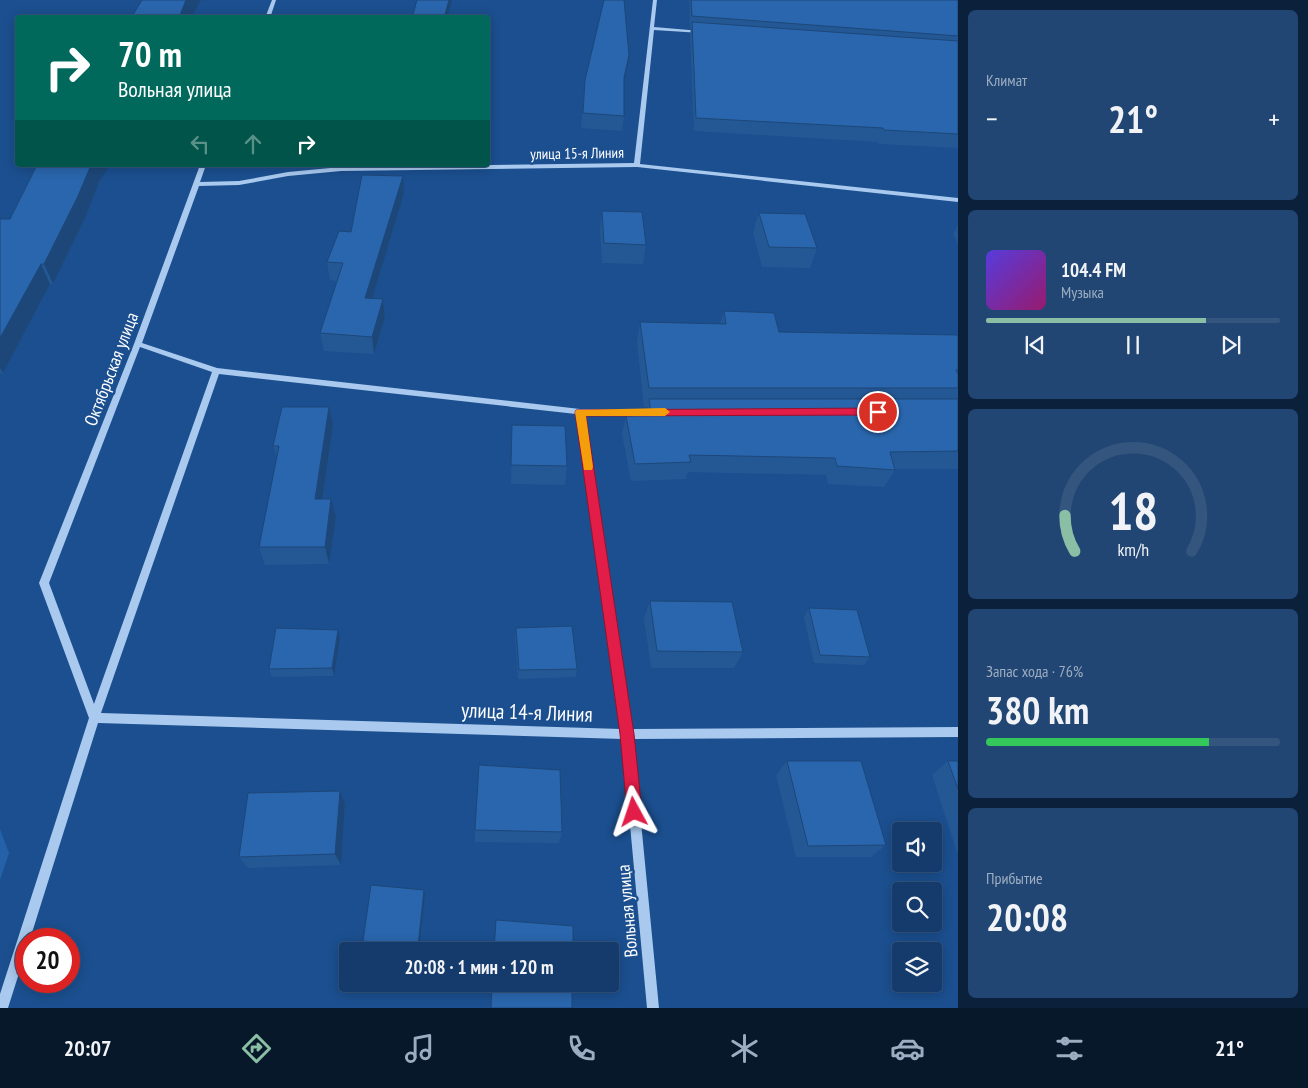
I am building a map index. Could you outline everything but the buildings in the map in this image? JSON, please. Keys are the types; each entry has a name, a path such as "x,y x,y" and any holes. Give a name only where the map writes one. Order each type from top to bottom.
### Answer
{"street":[{"path":"267,15 274,0"},
{"path":"637,165 655,0"},
{"path":"652,28 711,32"},
{"name":"улица 15-я Линия","path":"490,167 637,165 958,200"},
{"name":"Октябрьская улица","path":"94,718 44,583 138,344 202,167"},
{"name":"улица 15-я Линия","path":"195,184 239,182 288,174 341,169 489,167"},
{"path":"138,344 216,371 580,412 669,412"},
{"path":"94,718 216,371"},
{"name":"Вольная улица","path":"580,412 627,734 653,1008"},
{"name":"улица 14-я Линия","path":"94,718 627,734 958,732"}],"lane":[{"path":"2,1008 94,718"}],"shaded area":[{"path":"0,829 9,853 0,880"}],"slow traffic":[{"path":"588,467 580,412 665,412"}],"route":[{"path":"634,812 627,734 580,412 878,412"}]}
